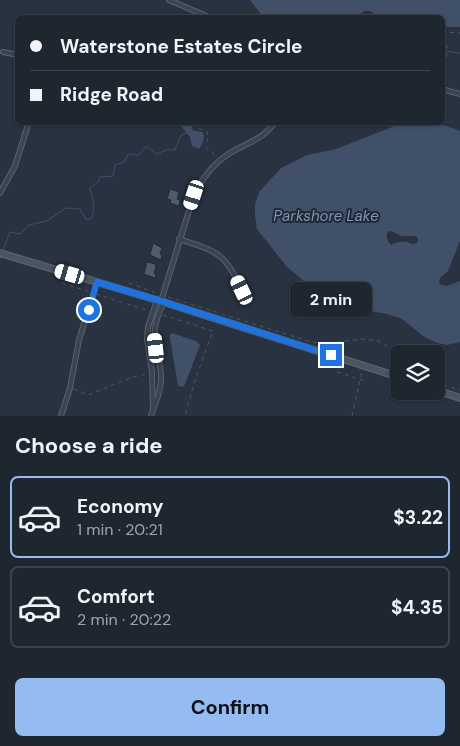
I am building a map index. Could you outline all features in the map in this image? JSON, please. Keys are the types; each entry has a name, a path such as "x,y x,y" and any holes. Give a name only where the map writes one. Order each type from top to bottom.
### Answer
{"street":[{"path":"170,0 204,15"},
{"path":"4,52 15,55"},
{"path":"445,89 460,94"},
{"path":"0,193 15,166 28,125"},
{"path":"151,416 158,400 161,386 155,328 161,299 194,195 206,174 220,161 227,155 268,133 274,125"},
{"path":"179,239 217,252 230,266 242,290"},
{"path":"0,253 161,299 390,374"},
{"path":"61,416 97,282"},
{"path":"153,411 152,372 147,340 148,328 153,312 161,299"},
{"path":"151,364 160,362"},
{"path":"445,393 460,398"}],"path":[{"path":"445,32 460,33"},
{"path":"447,41 447,57"},
{"path":"196,125 206,132 208,150 220,161"},
{"path":"62,283 153,312"},
{"path":"129,283 161,299 311,342 328,343 364,339 378,341 390,349"},
{"path":"158,314 213,331 195,380 185,416"},
{"path":"352,416 359,379 364,366"},
{"path":"70,388 88,395 130,378 152,372"},
{"path":"337,372 366,381"},
{"path":"445,386 460,390"}],"water":[{"path":"250,0 460,0 460,27 445,27 445,15 375,15 370,11 364,11 360,15 261,15"},
{"path":"192,125 192,130 202,132 204,141 199,149 192,146 190,137 181,126"},
{"name":"Parkshore Lake","path":"397,125 441,125 460,131 460,241 448,271 440,278 439,284 447,286 460,281 460,342 447,345 437,343 423,336 402,319 355,308 317,292 287,267 257,229 255,204 259,192 281,168 307,155 336,149","holes":["391,231 402,236 416,236 418,239 417,243 402,242 391,245 387,237 388,232"]},
{"path":"172,333 196,341 200,345 184,387 178,386 170,338"}],"building":[{"path":"170,189 179,192 177,199 180,200 179,206 170,203 171,200 167,199"},
{"path":"153,243 162,248 161,260 150,255"},
{"path":"147,262 155,264 155,278 144,274"}],"waterway":[{"path":"445,51 460,53"},
{"path":"3,250 10,232 20,234 29,225 47,221 66,208 80,209 86,219 91,219 93,204 89,189 98,182 100,177 113,176 115,165 124,162 128,154 139,155 145,147 148,147 156,154 167,150 175,150 181,135 187,133"}],"route":[{"path":"89,310 97,282 331,355"}]}
